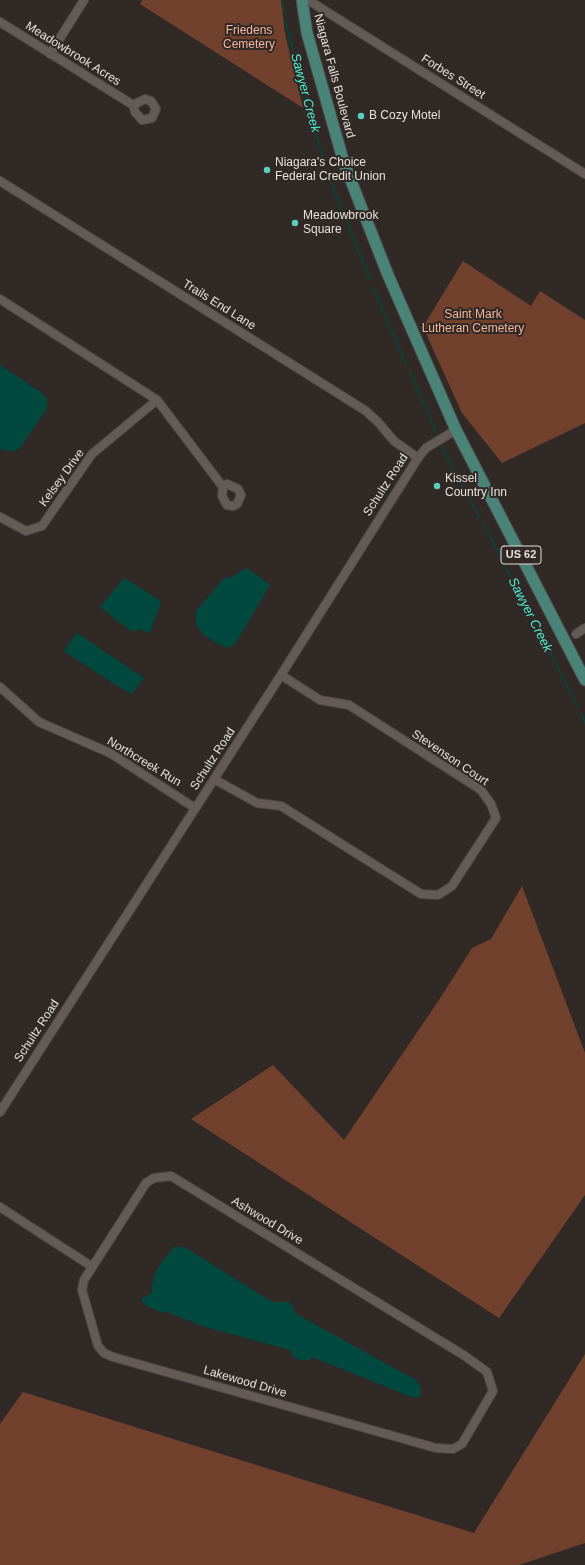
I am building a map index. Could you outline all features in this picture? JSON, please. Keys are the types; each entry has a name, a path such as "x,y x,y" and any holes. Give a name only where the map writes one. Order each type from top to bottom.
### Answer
{"main road":[{"name":"Niagara Falls Boulevard","path":"302,0 307,33 344,163 388,276 456,430 585,680"}],"street":[{"path":"50,54 84,0"},
{"name":"Forbes Street","path":"308,0 585,174"},
{"name":"Meadowbrook Acres","path":"0,22 133,106"},
{"name":"Trails End Lane","path":"0,181 366,412 378,422 394,441 418,458"},
{"path":"0,299 157,400 223,487"},
{"name":"Kelsey Drive","path":"0,517 26,531 42,526 92,454 157,400"},
{"name":"Schultz Road","path":"0,1112 281,675 418,458 426,448 456,430"},
{"path":"576,634 585,628"},
{"name":"Stevenson Court","path":"214,779 257,803 281,806 420,894 438,895 452,886 496,818 491,804 481,790 349,706 320,700 281,675"},
{"name":"Northcreek Run","path":"0,687 39,722 110,753 195,808"},
{"name":"Ashwood Drive","path":"91,1266 146,1183 154,1178 171,1176 459,1352 487,1372 493,1391 467,1436"},
{"path":"0,1207 91,1266"},
{"name":"Lakewood Drive","path":"91,1266 84,1280 82,1290 98,1346 108,1355 436,1448 453,1449 462,1444 467,1436"}],"green space":[{"name":"Friedens Cemetery","path":"142,0 281,0 285,34 303,108 140,4"},
{"name":"Saint Mark Lutheran Cemetery","path":"463,261 531,306 540,291 585,320 585,423 502,463 462,413 423,327"},
{"path":"522,886 585,1053 585,1195 499,1318 191,1119 273,1065 344,1140 439,1000 472,948 491,939"},
{"path":"585,1354 585,1543 519,1565 0,1565 0,1424 23,1392 474,1533"}],"water":[{"path":"0,365 41,392 47,399 47,408 20,448 12,452 0,449"},
{"path":"247,568 270,585 235,644 227,648 208,638 200,630 197,625 196,611 225,577 228,579"},
{"path":"124,578 161,601 150,633 139,629 136,631 129,630 100,607"},
{"path":"77,633 144,678 132,694 65,652 64,650"},
{"path":"175,1246 186,1248 272,1302 290,1302 296,1314 416,1380 421,1388 420,1397 411,1397 312,1357 310,1360 300,1360 293,1357 290,1350 202,1326 164,1311 162,1313 145,1305 141,1299 152,1293 152,1285 156,1273 162,1262"}],"waterway":[{"name":"Sawyer Creek","path":"283,0 284,14"},
{"name":"Sawyer Creek","path":"285,20 325,166"},
{"name":"Sawyer Creek","path":"328,175 370,279"},
{"name":"Sawyer Creek","path":"373,287 406,364"},
{"name":"Sawyer Creek","path":"410,372 436,432"},
{"name":"Sawyer Creek","path":"442,446 456,475"},
{"name":"Sawyer Creek","path":"460,481 479,517"},
{"name":"Sawyer Creek","path":"483,523 578,707"},
{"name":"Sawyer Creek","path":"581,713 585,723"}],"place":[{"name":"B Cozy Motel","path":"361,116"},
{"name":"Niagara's Choice Federal Credit Union","path":"267,170"},
{"name":"Meadowbrook Square","path":"295,223"},
{"name":"Kissel Country Inn","path":"437,486"}]}
